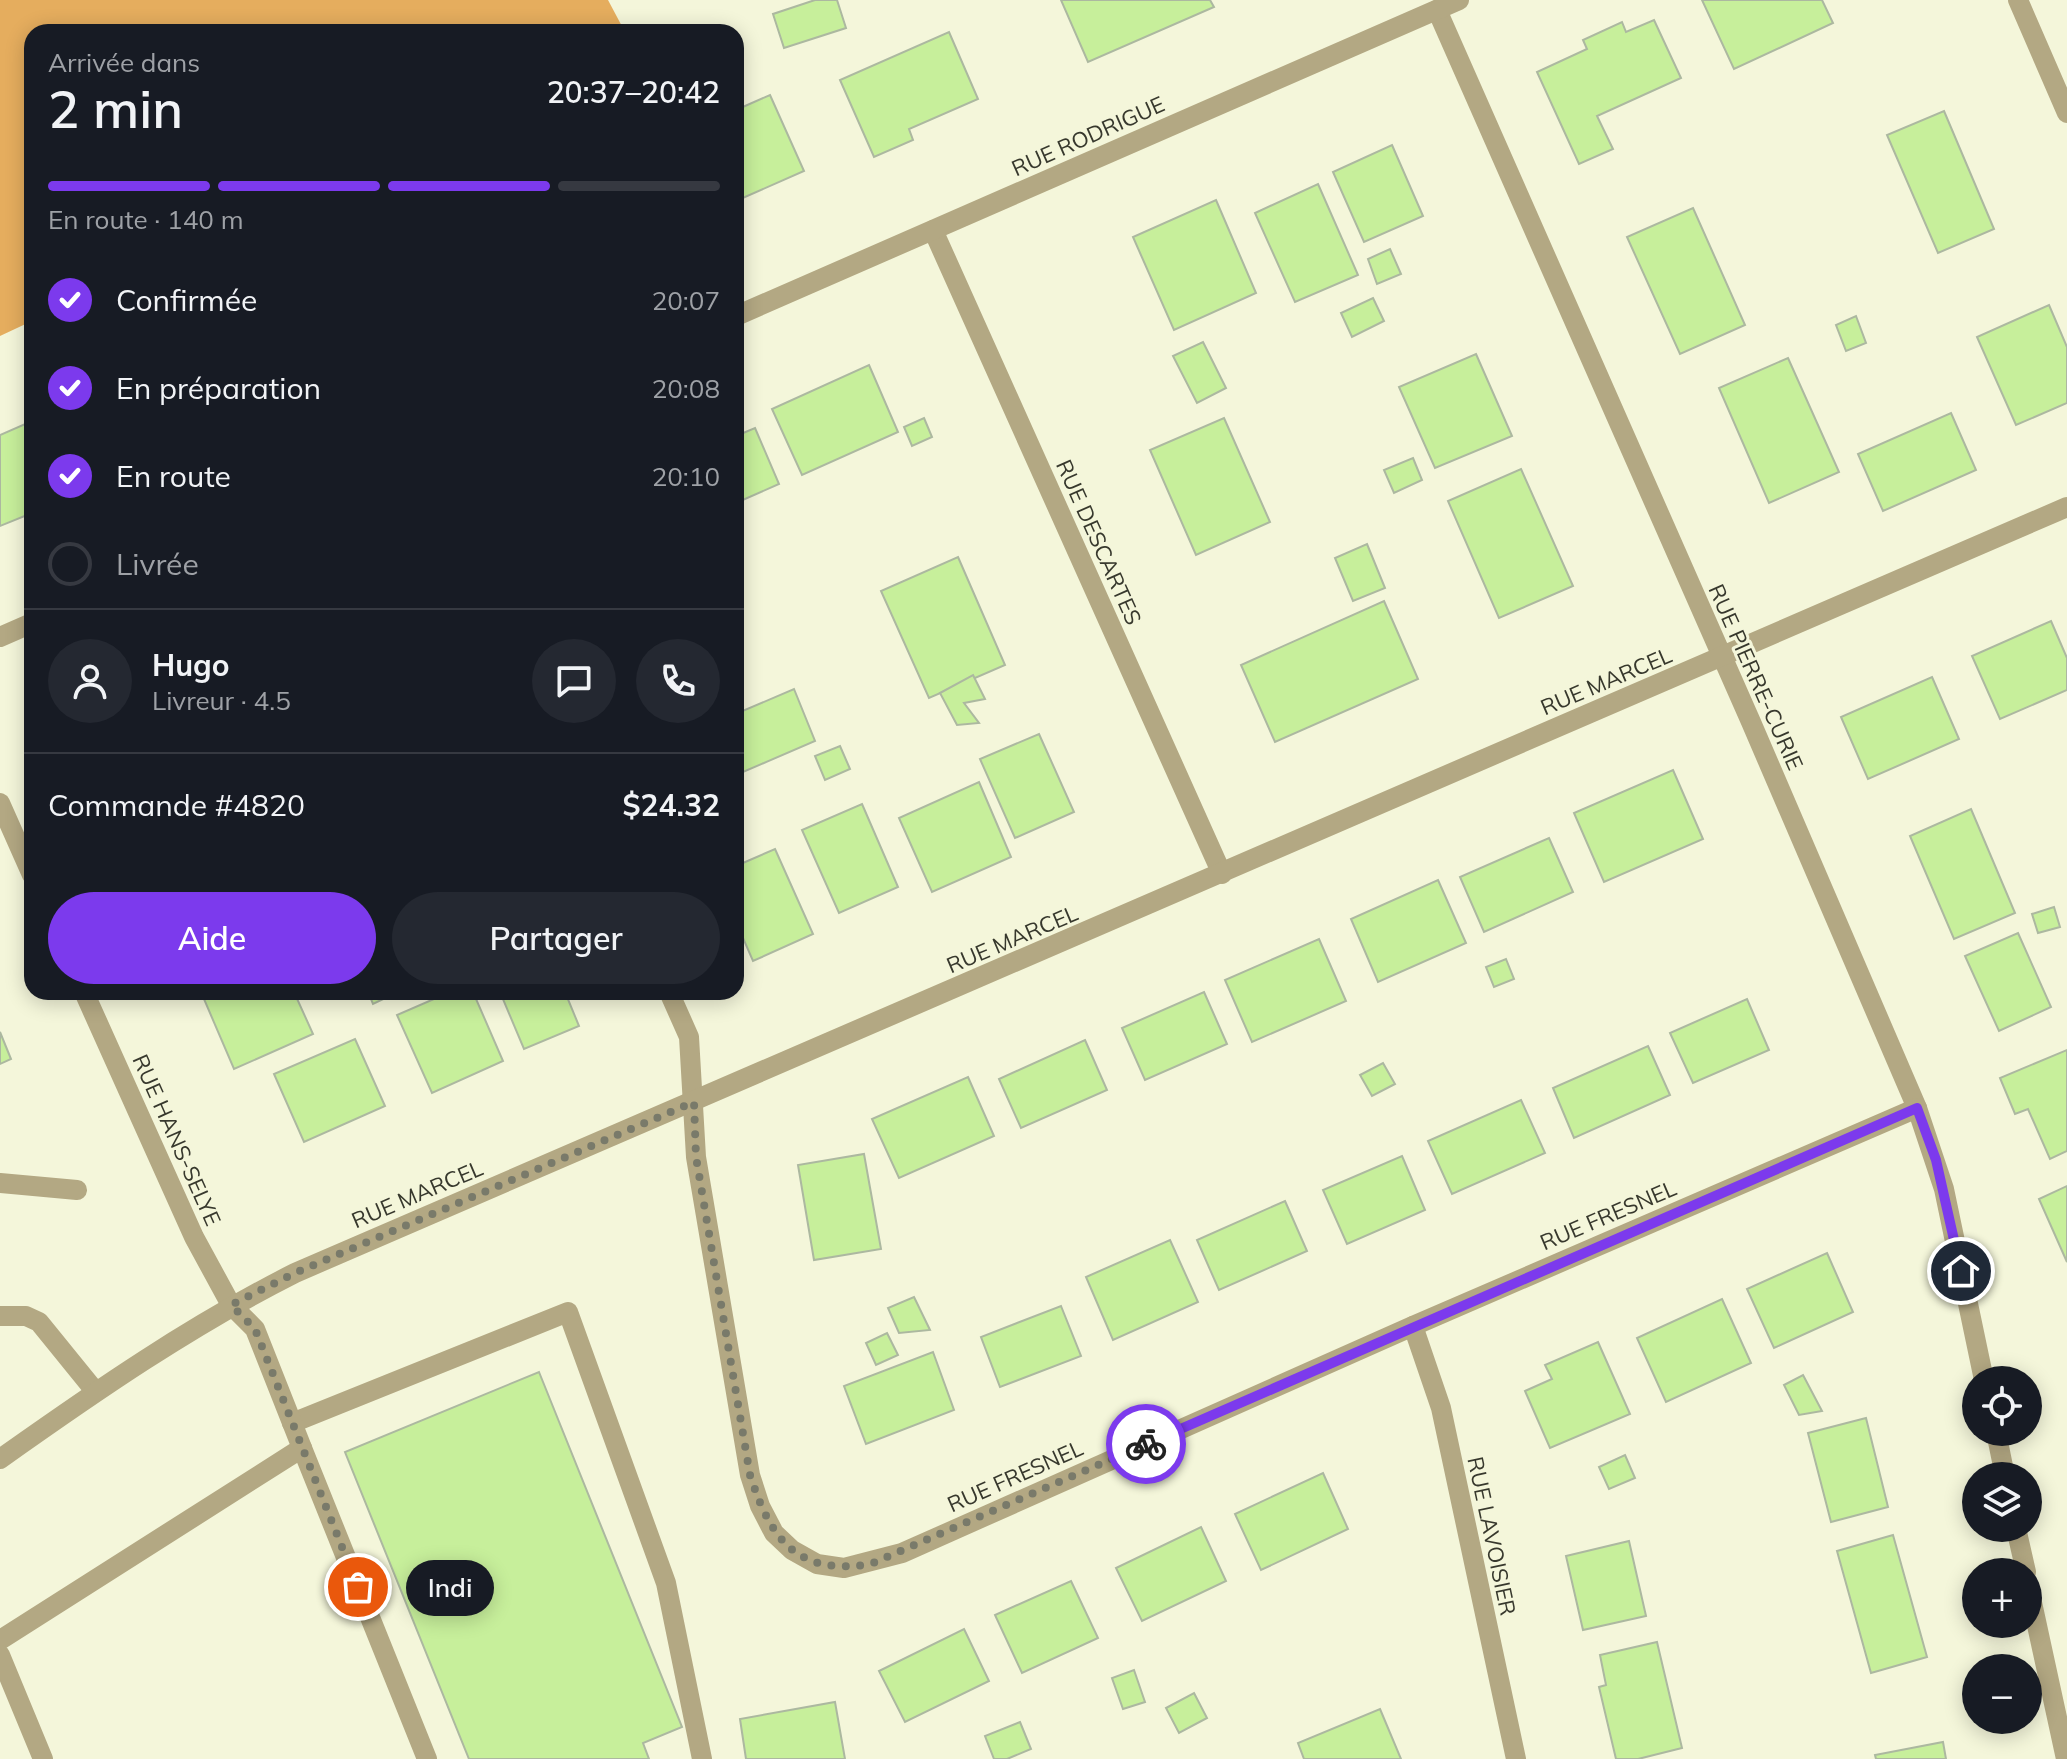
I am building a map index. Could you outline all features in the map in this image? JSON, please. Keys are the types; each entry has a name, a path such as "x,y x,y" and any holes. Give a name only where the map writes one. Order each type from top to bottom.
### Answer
{"street":[{"name":"RUE RODRIGUE","path":"744,313 1459,0"},
{"path":"2018,0 2067,113"},
{"name":"RUE PIERRE-CURIE","path":"1437,10 1917,1108 1944,1189 1981,1366"},
{"name":"RUE DESCARTES","path":"933,230 1222,874"},
{"name":"RUE MARCEL","path":"0,1459 95,1391 231,1305 295,1273 2067,507"},
{"path":"0,637 24,626"},
{"path":"0,803 24,857"},
{"name":"RUE HANS-SELYE","path":"88,1000 194,1237 231,1305 255,1329 427,1759"},
{"name":"RUE FRESNEL","path":"673,1000 689,1037 696,1157 750,1475 760,1506 774,1533 792,1550 817,1564 844,1568 902,1553 1413,1326 1917,1108"},
{"path":"0,1183 77,1190"},
{"path":"292,1423 568,1312 666,1583 702,1759"},
{"path":"0,1316 26,1316 39,1322 95,1391"},
{"name":"RUE LAVOISIER","path":"1413,1326 1441,1408 1516,1759"},
{"path":"0,1640 302,1448"},
{"path":"2040,1638 2066,1759"},
{"path":"0,1655 43,1759"}],"shaded area":[{"path":"0,0 608,0 621,24 24,24 24,325 0,336"}],"building":[{"path":"815,0 837,0 846,28 784,48 773,14"},
{"path":"1061,0 1210,0 1214,7 1088,62"},
{"path":"1702,0 1822,0 1833,23 1734,69"},
{"path":"1654,20 1681,78 1597,116 1613,149 1579,164 1537,72 1587,49 1583,40 1622,22 1626,32"},
{"path":"949,32 978,99 909,129 913,140 874,157 840,80"},
{"path":"770,95 804,171 744,197 744,106"},
{"path":"1944,111 1994,229 1938,253 1887,135"},
{"path":"1392,145 1423,216 1364,242 1333,172"},
{"path":"1318,184 1358,275 1295,302 1255,213"},
{"path":"1216,200 1256,293 1174,330 1133,237"},
{"path":"1693,208 1745,325 1680,354 1627,237"},
{"path":"1390,249 1401,274 1377,284 1368,259"},
{"path":"1373,298 1384,321 1352,337 1341,313"},
{"path":"2049,305 2067,347 2067,403 2016,425 1977,337"},
{"path":"1856,316 1866,343 1846,351 1836,325"},
{"path":"1203,342 1226,388 1197,403 1173,356"},
{"path":"1476,354 1512,436 1435,468 1399,387"},
{"path":"1788,358 1839,472 1769,503 1719,388"},
{"path":"869,365 898,432 802,475 772,409"},
{"path":"1951,413 1976,470 1883,511 1858,454"},
{"path":"924,418 932,437 912,446 904,427"},
{"path":"1224,418 1270,522 1196,555 1150,450"},
{"path":"24,424 24,516 0,526 0,435"},
{"path":"755,428 779,484 744,499 744,433"},
{"path":"1413,458 1422,480 1394,493 1384,470"},
{"path":"1521,469 1573,586 1499,618 1448,501"},
{"path":"1367,544 1385,588 1353,601 1335,558"},
{"path":"958,557 1005,665 929,698 881,591"},
{"path":"1384,601 1418,679 1275,742 1241,665"},
{"path":"2051,621 2067,658 2067,690 2000,719 1972,656"},
{"path":"973,675 985,699 964,703 979,723 957,725 940,693"},
{"path":"1932,677 1959,739 1868,779 1841,717"},
{"path":"794,689 815,741 744,772 744,710"},
{"path":"1039,734 1074,812 1015,838 980,759"},
{"path":"840,746 850,769 825,780 815,756"},
{"path":"1673,770 1703,839 1604,882 1574,813"},
{"path":"979,782 1011,857 932,892 899,818"},
{"path":"862,804 898,887 839,913 802,830"},
{"path":"1971,809 2015,913 1954,939 1910,836"},
{"path":"1549,838 1573,892 1484,932 1460,877"},
{"path":"775,849 813,934 753,961 744,940 744,863"},
{"path":"1438,880 1466,943 1378,982 1351,919"},
{"path":"2054,907 2060,927 2038,933 2032,914"},
{"path":"2018,933 2051,1007 1999,1031 1965,956"},
{"path":"1319,939 1346,1001 1252,1042 1225,980"},
{"path":"1506,959 1514,979 1494,987 1486,967"},
{"path":"1204,992 1227,1044 1145,1080 1122,1028"},
{"path":"1747,999 1769,1050 1693,1083 1670,1033"},
{"path":"204,1000 298,1000 313,1034 234,1069"},
{"path":"432,1000 476,1000 503,1061 432,1093 397,1015"},
{"path":"503,1000 568,1000 579,1026 524,1049"},
{"path":"0,1032 11,1059 0,1064"},
{"path":"355,1039 385,1106 304,1142 274,1074"},
{"path":"1085,1040 1107,1090 1021,1128 999,1079"},
{"path":"1648,1046 1670,1095 1574,1138 1553,1088"},
{"path":"2067,1050 2067,1151 2050,1159 2028,1109 2015,1114 2000,1078"},
{"path":"1383,1063 1395,1084 1372,1096 1360,1075"},
{"path":"968,1077 994,1136 899,1178 872,1119"},
{"path":"1521,1100 1545,1153 1452,1194 1428,1141"},
{"path":"864,1154 881,1249 814,1260 798,1165"},
{"path":"1402,1156 1425,1210 1347,1244 1323,1190"},
{"path":"2067,1186 2067,1262 2039,1199"},
{"path":"1285,1201 1307,1251 1219,1290 1197,1240"},
{"path":"1170,1240 1198,1302 1113,1340 1086,1277"},
{"path":"1827,1253 1853,1312 1774,1348 1747,1289"},
{"path":"914,1297 930,1330 899,1333 888,1308"},
{"path":"1722,1299 1751,1363 1666,1402 1637,1338"},
{"path":"1061,1306 1081,1356 1000,1387 981,1337"},
{"path":"887,1333 898,1355 876,1365 866,1343"},
{"path":"1598,1342 1630,1414 1550,1448 1525,1391 1552,1379 1545,1365"},
{"path":"933,1352 954,1410 866,1444 844,1386"},
{"path":"539,1372 682,1727 643,1743 649,1759 469,1759 345,1452"},
{"path":"1803,1375 1822,1411 1799,1415 1784,1385"},
{"path":"1866,1418 1888,1507 1831,1522 1808,1433"},
{"path":"1625,1455 1635,1478 1609,1489 1599,1467"},
{"path":"1323,1473 1348,1529 1261,1570 1235,1514"},
{"path":"1201,1527 1226,1581 1142,1621 1116,1568"},
{"path":"1893,1535 1927,1657 1871,1673 1837,1551"},
{"path":"1629,1541 1646,1616 1583,1630 1566,1556"},
{"path":"1071,1581 1098,1638 1022,1673 995,1615"},
{"path":"964,1629 989,1681 905,1722 879,1671"},
{"path":"1657,1642 1682,1748 1638,1759 1616,1759 1599,1687 1606,1685 1600,1655"},
{"path":"1134,1670 1145,1702 1123,1709 1112,1678"},
{"path":"1194,1693 1207,1718 1179,1733 1166,1708"},
{"path":"835,1702 845,1759 746,1759 740,1719"},
{"path":"1380,1709 1401,1759 1304,1759 1298,1743"},
{"path":"1020,1722 1031,1749 1007,1759 994,1759 985,1736"},
{"path":"1943,1742 1946,1759 1876,1759 1875,1755"}],"way so far":[{"path":"358,1587 255,1329 231,1305 295,1273 694,1102 696,1157 750,1475 760,1506 774,1533 792,1550 817,1564 844,1568 871,1564 1146,1444"}],"place":[{"name":"Indi","path":"358,1587"}],"route":[{"path":"1146,1444 1917,1108 1944,1189 1961,1271"}]}
